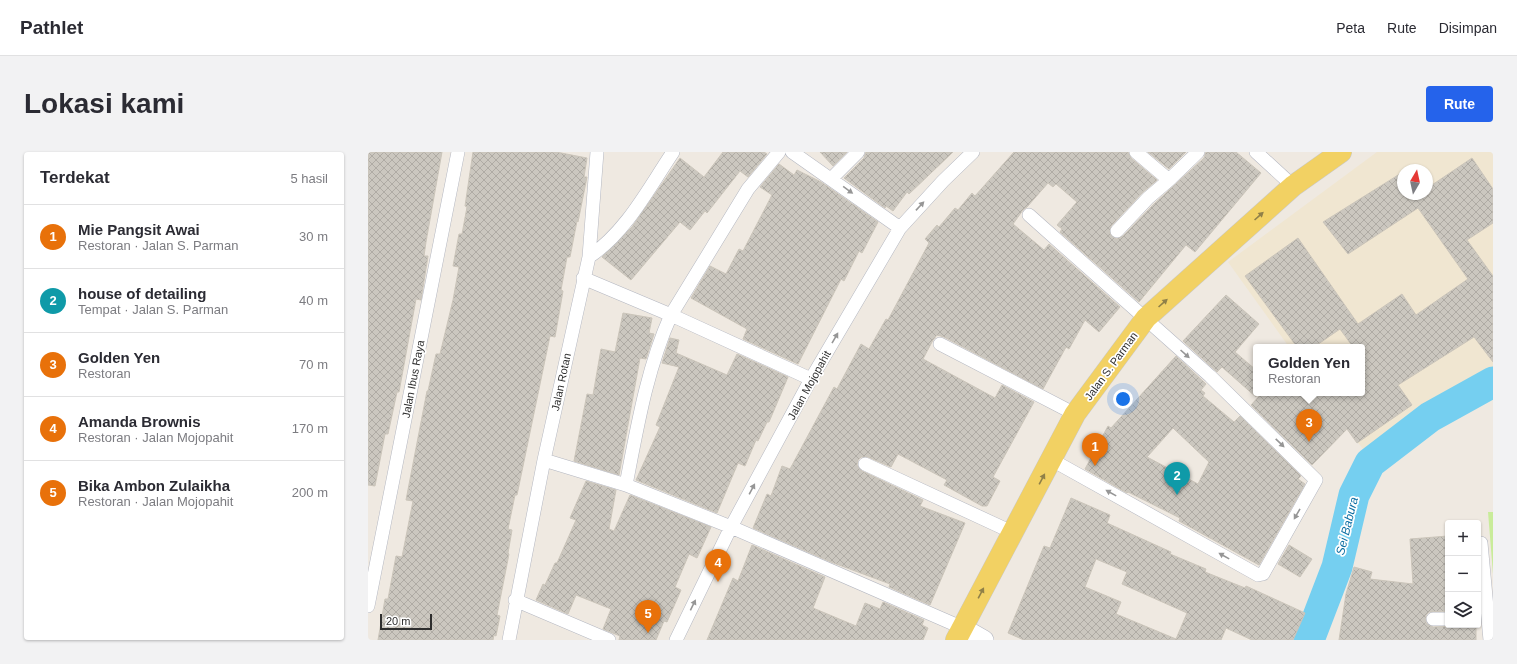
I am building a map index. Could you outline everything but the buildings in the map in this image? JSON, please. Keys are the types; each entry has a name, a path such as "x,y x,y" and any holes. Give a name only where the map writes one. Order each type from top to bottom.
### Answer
{"main road":[{"name":"Jalan S. Parman","path":"960,634 1075,414 1146,318 1292,186 1341,152"},
{"path":"960,634 984,640"}],"street":[{"name":"Jalan Ibus Raya","path":"368,606 458,152"},
{"name":"Jalan Rotan","path":"508,640 544,460 583,278 589,257 597,152"},
{"path":"589,257 605,246 622,228 673,152"},
{"path":"626,485 643,399 663,333 671,315 748,189 779,152"},
{"path":"792,152 832,178 900,228"},
{"path":"832,178 858,152"},
{"name":"Jalan Mojopahit","path":"676,640 731,527 811,379 900,228 943,181 973,152"},
{"path":"1136,152 1169,180"},
{"path":"1117,231 1148,198 1198,152"},
{"path":"1256,152 1292,186"},
{"path":"1029,215 1210,376 1314,477 1315,483 1263,574 1255,574 1052,460"},
{"path":"583,278 671,315 811,379"},
{"path":"940,344 1075,414"},
{"path":"544,460 626,485 731,527 960,634"},
{"path":"865,464 1014,533"},
{"path":"1481,543 1483,615 1490,640"},
{"path":"516,600 609,640"},
{"path":"1433,619 1445,619"}],"shaded area":[{"path":"1377,152 1493,152 1493,370 1363,449 1333,411 1357,396 1365,396 1365,344 1287,344 1228,262"}],"green space":[{"path":"1488,512 1493,512 1493,574"}],"waterway":[{"name":"Sei Babura","path":"1309,640 1337,567 1354,495 1370,463 1430,417 1493,382"}],"place":[{"name":"Golden Yen","path":"1309,442"},
{"name":"Mie Pangsit Awai","path":"1095,466"},
{"name":"house of detailing","path":"1177,495"},
{"name":"Amanda Brownis","path":"718,582"},
{"name":"Bika Ambon Zulaikha","path":"648,633"}]}
